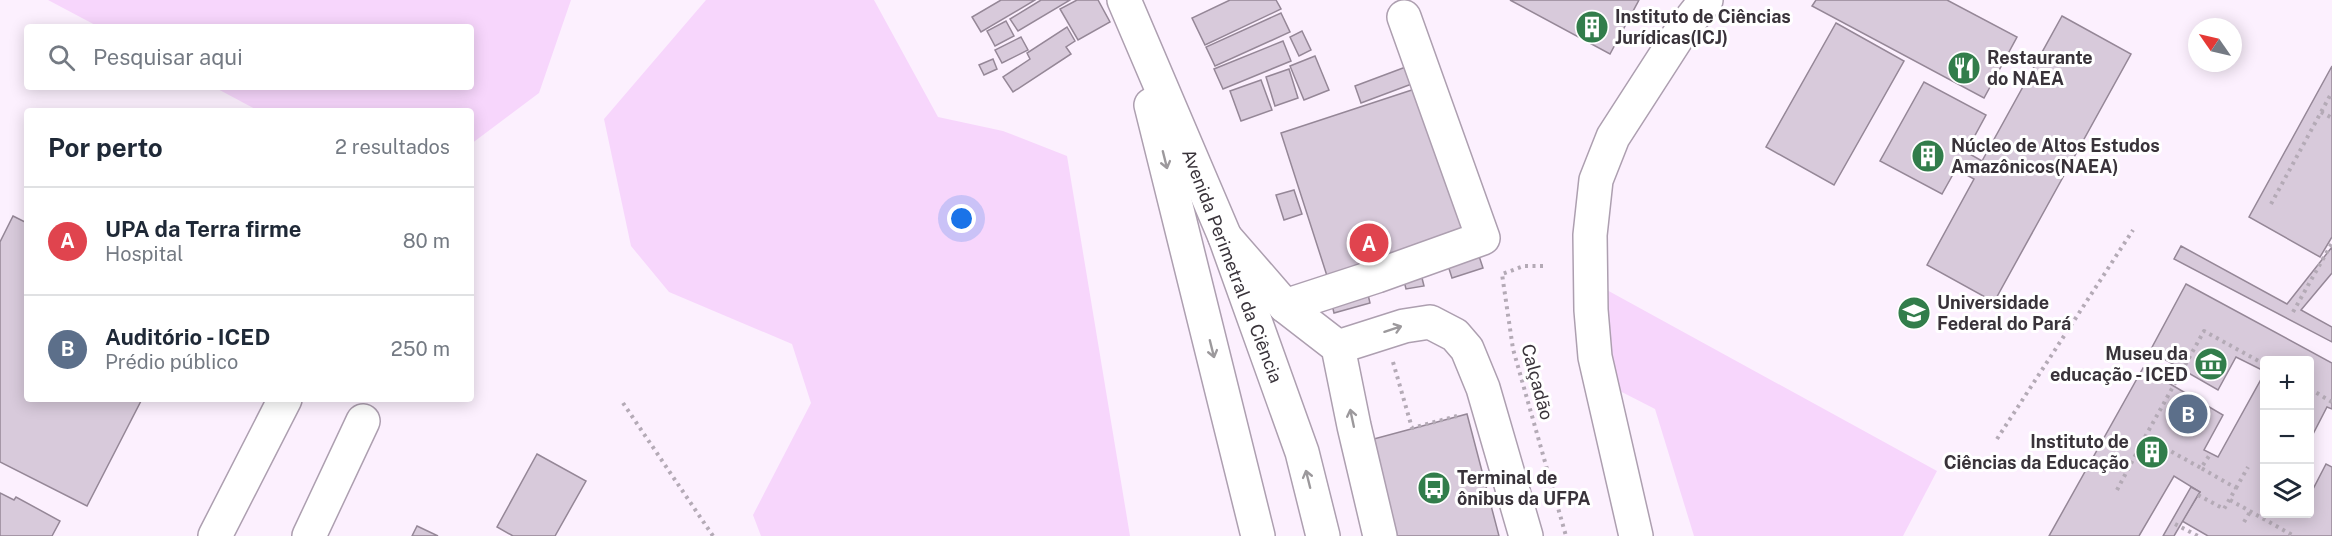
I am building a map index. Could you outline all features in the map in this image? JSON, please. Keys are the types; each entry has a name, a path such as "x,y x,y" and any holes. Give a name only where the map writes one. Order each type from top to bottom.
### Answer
{"main road":[{"path":"1636,536 1595,357 1591,310 1590,235 1596,180 1613,137 1680,33 1706,0"},
{"name":"Avenida Perimetral da Ciência","path":"1124,1 1225,237 1302,452 1323,536"},
{"name":"Avenida Perimetral da Ciência","path":"1124,1 1258,536"},
{"path":"1286,306 1483,238 1404,17"},
{"path":"1225,237 1286,306 1338,347 1380,536"},
{"path":"1338,347 1404,326 1430,322 1455,336 1467,350 1483,388 1526,536"},
{"path":"215,536 283,402"},
{"path":"309,536 363,421"}],"path":[{"path":"2271,204 2332,92"},
{"path":"2321,112 2332,118"},
{"path":"1996,439 2133,230"},
{"path":"2293,312 2332,243"},
{"name":"Calçadão","path":"1543,266 1524,266 1502,274 1513,349 1566,536"},
{"path":"2117,490 2204,331 2260,361"},
{"path":"2314,391 2332,402"},
{"path":"623,403 713,536"},
{"path":"2145,437 2236,488"},
{"path":"2201,468 2211,453"},
{"path":"2198,495 2224,509 2248,467"},
{"path":"2230,500 2294,536"},
{"path":"2244,522 2250,512"},
{"path":"2175,524 2198,536"}],"shaded area":[{"path":"48,0 571,0 539,93 474,142 474,108 253,108 220,90 474,90 474,24 93,24"},
{"path":"706,0 874,0 938,117 1003,131 1067,156 1130,536 761,536 753,515 811,403 792,344 669,292 631,246 604,119"},
{"path":"1605,289 1937,471 1903,536 1694,536 1655,409 1614,388"}],"building":[{"path":"1001,0 1035,0 981,32 972,17"},
{"path":"1041,0 1070,0 1018,31 1010,19"},
{"path":"1077,0 1098,0 1110,22 1078,40 1060,9"},
{"path":"1230,0 1276,0 1281,9 1205,45 1192,18"},
{"name":"Instituto de Ciências Jurídicas(ICJ)","path":"1510,0 1639,0 1610,54"},
{"name":"Restaurante do NAEA","path":"1816,0 1947,0 2017,37 1984,98 1812,6"},
{"path":"1281,13 1290,32 1215,66 1206,47"},
{"name":"Núcleo de Altos Estudos Amazônicos(NAEA)","path":"2062,16 2131,54 1994,302 1927,265 1974,179 1956,169 1942,194 1880,161 1924,82 1986,115 1966,152 1982,161"},
{"path":"1006,21 1014,36 995,46 987,31"},
{"path":"1836,23 1904,61 1834,185 1766,147"},
{"path":"1067,27 1075,41 1066,47 1071,54 1013,92 1003,77 1030,59 1027,53"},
{"path":"1302,31 1311,50 1299,56 1290,37"},
{"path":"1021,37 1028,50 1002,63 995,50"},
{"path":"1283,41 1291,61 1223,89 1214,69"},
{"path":"1315,56 1329,90 1304,100 1290,66"},
{"path":"993,59 997,69 984,75 979,65"},
{"path":"1411,65 1417,82 1361,103 1355,86"},
{"path":"2332,66 2332,237 2320,257 2249,217"},
{"path":"1289,69 1298,98 1275,106 1266,77"},
{"path":"1261,80 1272,110 1241,121 1230,91"},
{"path":"1424,86 1471,236 1329,282 1281,133"},
{"path":"1294,190 1302,214 1284,220 1276,195"},
{"path":"13,216 24,222 24,402 140,402 87,506 0,462 0,242"},
{"path":"2181,246 2287,304 2332,247 2332,273 2301,310 2332,327 2332,342 2174,259"},
{"path":"1476,247 1483,268 1452,278 1445,256"},
{"path":"1420,270 1424,286 1406,289 1402,273"},
{"path":"2186,284 2332,363 2332,409 2327,407 2314,432 2314,356 2260,356 2260,369 2236,357 2218,390 2150,351"},
{"path":"1366,286 1370,303 1334,313 1330,296"},
{"name":"Instituto de Ciências da Educação","path":"2143,368 2223,415 2204,450 2218,457 2260,381 2260,518 2314,518 2314,487 2326,464 2332,467 2332,536 2208,536 2182,521 2200,492 2174,476 2139,536 2049,536"},
{"name":"Terminal de ônibus da UFPA","path":"1467,414 1499,536 1395,536 1370,440"},
{"path":"537,454 586,481 555,536 513,536 497,527"},
{"path":"2191,487 2200,492 2174,536 2163,536"},
{"path":"0,493 14,500 16,497 60,521 52,536 0,536"},
{"path":"417,526 438,536 412,536"}],"place":[{"name":"Instituto de Ciências Jurídicas(ICJ)","path":"1592,27"},
{"name":"Restaurante do NAEA","path":"1964,68"},
{"name":"Núcleo de Altos Estudos Amazônicos(NAEA)","path":"1928,156"},
{"name":"UPA da Terra firme","path":"1369,243"},
{"name":"Universidade Federal do Pará","path":"1914,313"},
{"name":"Museu da educação - ICED","path":"2211,364"},
{"name":"Auditório - ICED","path":"2188,414"},
{"name":"Instituto de Ciências da Educação","path":"2152,452"},
{"name":"Terminal de ônibus da UFPA","path":"1434,488"}]}
